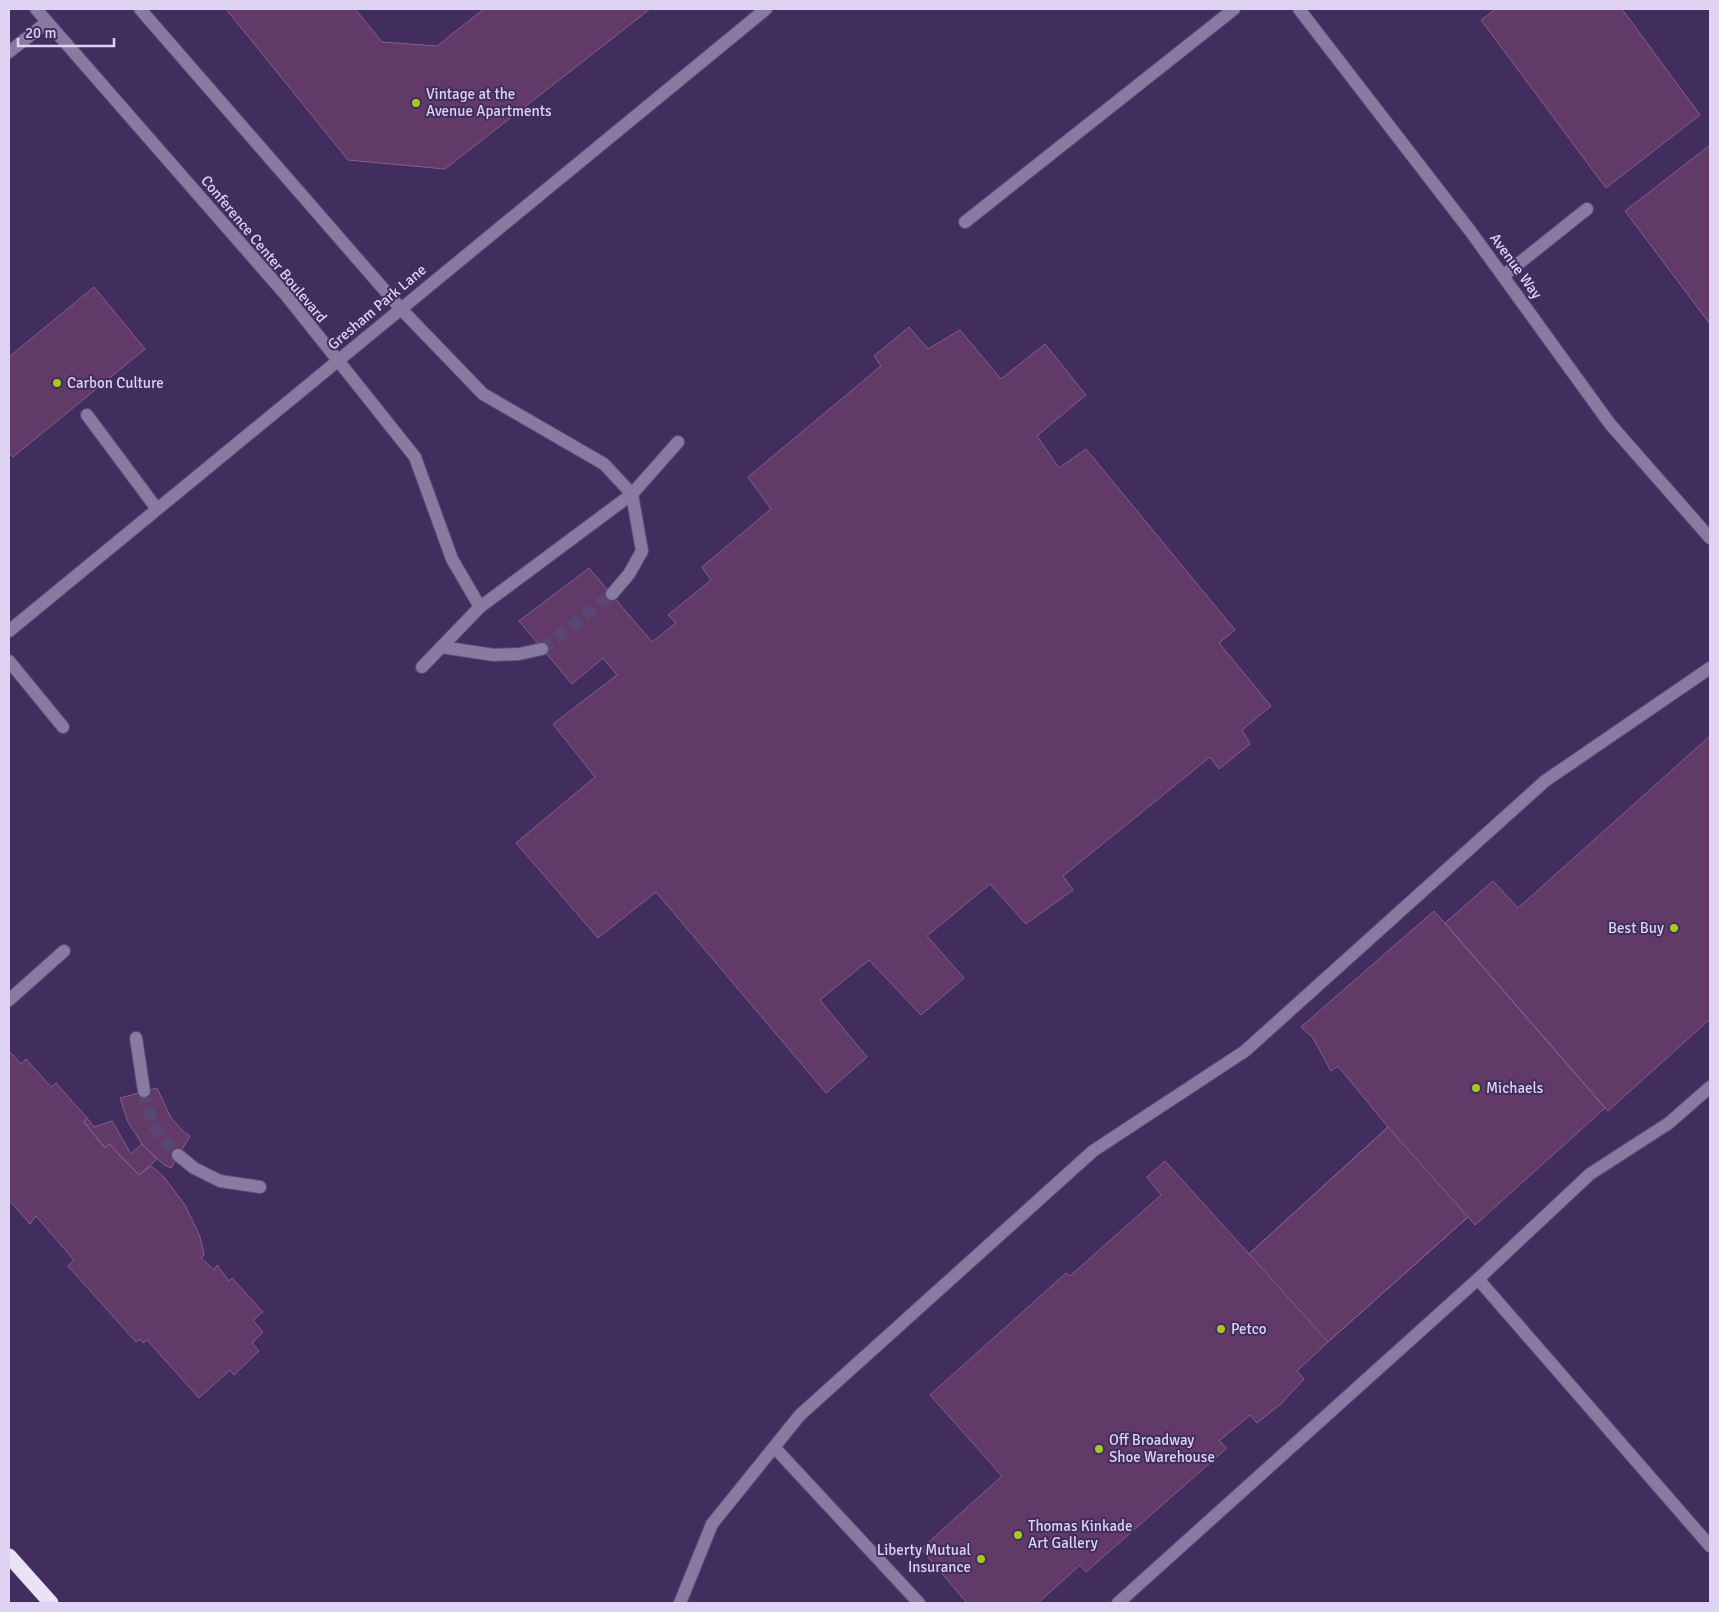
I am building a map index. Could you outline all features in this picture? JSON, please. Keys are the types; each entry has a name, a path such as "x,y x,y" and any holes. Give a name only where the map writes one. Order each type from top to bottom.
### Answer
{"highway":[{"path":"9,1556 51,1603"}],"street":[{"name":"Conference Center Boulevard","path":"36,9 285,294 415,458 452,559 480,607"},
{"path":"140,9 401,309 483,394 604,464 632,494 642,551 629,574 612,594"},
{"name":"Gresham Park Lane","path":"9,631 764,9"},
{"path":"965,222 1234,9"},
{"name":"Avenue Way","path":"1299,9 1471,232 1610,424 1710,538"},
{"path":"9,52 47,22"},
{"path":"1503,276 1587,209"},
{"path":"87,415 157,509"},
{"path":"422,667 480,607 632,494 678,442"},
{"path":"441,647 494,656 519,654 542,648"},
{"path":"9,661 63,728"},
{"path":"680,1603 712,1524 800,1415 1093,1151 1245,1051 1545,781 1710,668"},
{"path":"9,1000 64,951"},
{"path":"136,1038 144,1091"},
{"path":"1118,1603 1478,1279 1590,1174 1669,1123 1710,1087"},
{"path":"178,1156 194,1168 220,1180 260,1187"},
{"path":"1478,1279 1710,1546"},
{"path":"774,1447 919,1603"}],"building":[{"name":"Vintage at the Avenue Apartments","path":"226,9 355,9 382,42 437,46 484,9 650,9 445,169 348,160"},
{"path":"1496,9 1622,9 1700,115 1606,188 1481,20"},
{"path":"1710,145 1710,324 1625,211"},
{"path":"94,287 145,349 13,457 9,453 9,357"},
{"path":"909,327 928,349 960,330 1001,379 1045,344 1086,395 1037,436 1059,468 1086,449 1235,630 1219,643 1271,706 1242,730 1250,744 1219,769 1210,757 1063,876 1073,890 1026,924 990,884 927,936 964,978 921,1015 869,960 820,1000 867,1057 826,1093 656,892 598,938 516,843 595,777 553,724 617,675 603,658 572,684 519,621 589,568 652,642 676,623 668,615 711,580 702,567 771,509 748,477 881,366 874,356"},
{"path":"1710,736 1710,1019 1608,1111 1445,923 1493,881 1518,908"},
{"path":"1434,911 1605,1108 1475,1225 1468,1217 1328,1342 1297,1371 1304,1379 1282,1403 1257,1423 1250,1415 1219,1441 1227,1448 1086,1572 1080,1565 1038,1603 967,1603 921,1549 1002,1476 930,1395 1066,1273 1070,1276 1161,1195 1147,1177 1165,1161 1249,1254 1388,1127 1338,1066 1331,1071 1313,1038 1301,1027"},
{"path":"9,1051 21,1064 26,1059 51,1087 56,1083 87,1118 84,1122 105,1148 109,1144 139,1175 151,1166 163,1176 185,1205 200,1237 204,1255 201,1258 214,1270 217,1265 229,1281 232,1278 263,1312 253,1320 263,1332 252,1343 259,1351 234,1375 230,1370 199,1398 147,1340 143,1343 140,1339 136,1342 68,1266 74,1260 36,1216 30,1224 9,1200"},
{"path":"157,1088 171,1118 190,1136 171,1168 164,1165 142,1144 128,1122 120,1098"},
{"path":"87,1118 94,1127 112,1121 131,1154 142,1144 157,1159 139,1175 109,1144 105,1148 84,1122"},
{"path":"1388,1127 1468,1217 1328,1342 1249,1254"}],"tunnel":[{"path":"542,649 612,594"},
{"path":"144,1091 151,1120 164,1140 178,1155"}],"place":[{"name":"Vintage at the Avenue Apartments","path":"416,103"},
{"name":"Carbon Culture","path":"57,383"},
{"name":"Best Buy","path":"1674,928"},
{"name":"Michaels","path":"1476,1088"},
{"name":"Petco","path":"1221,1329"},
{"name":"Off Broadway Shoe Warehouse","path":"1099,1449"},
{"name":"Thomas Kinkade Art Gallery","path":"1018,1535"},
{"name":"Liberty Mutual Insurance","path":"981,1559"}]}
